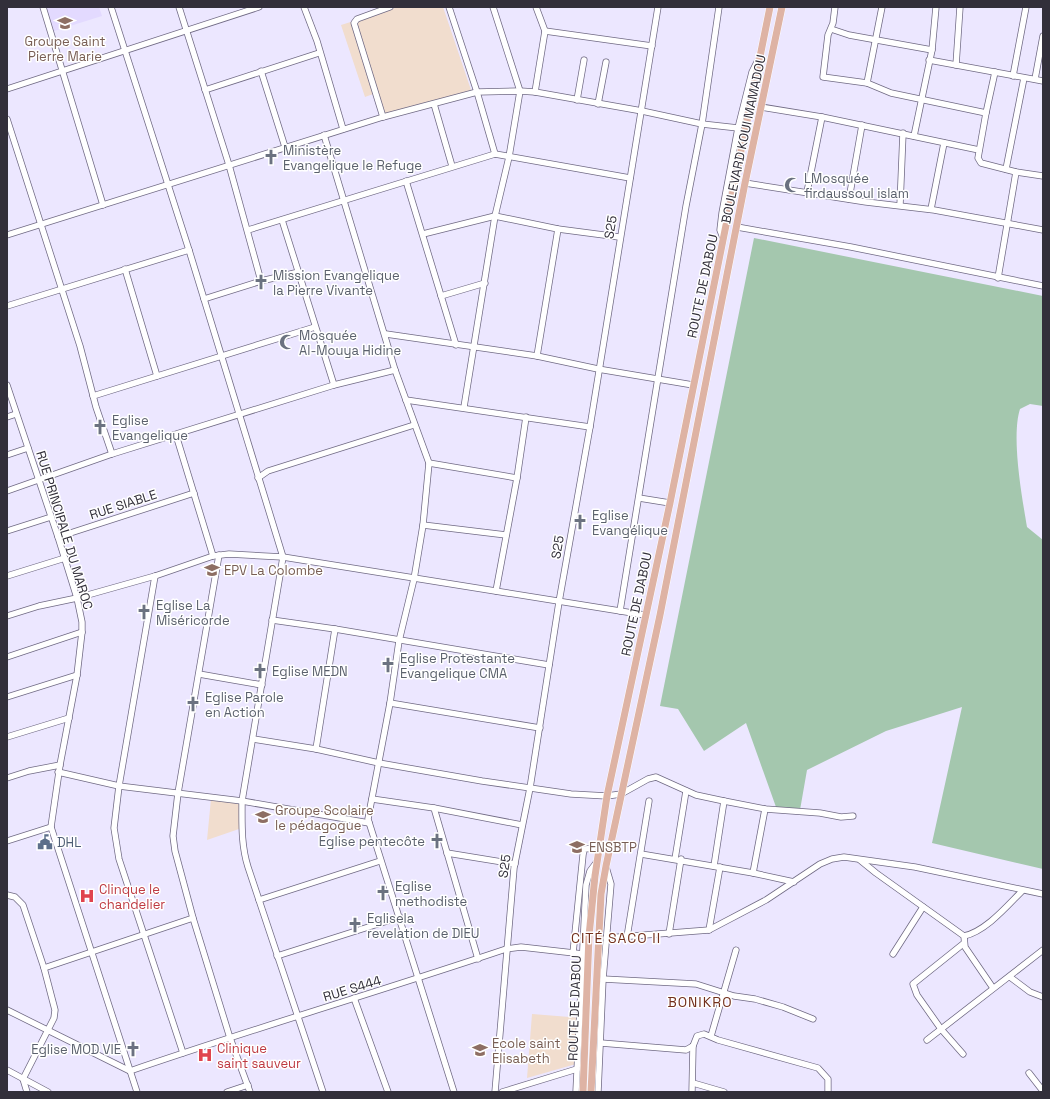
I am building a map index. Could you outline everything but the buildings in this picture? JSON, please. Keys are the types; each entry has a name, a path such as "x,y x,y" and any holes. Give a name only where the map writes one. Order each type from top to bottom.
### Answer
{"main road":[{"name":"ROUTE DE DABOU","path":"583,1092 589,936 596,862 607,796 670,503 770,7"},
{"name":"BOULEVARD KOUI MAMADOU","path":"621,794 655,639 745,183 782,7"},
{"name":"ROUTE DE DABOU","path":"591,1092 601,894 621,794"}],"street":[{"path":"43,7 103,206"},
{"path":"111,7 189,250 283,557 242,801 243,851 323,1092"},
{"path":"178,7 229,165 261,281"},
{"path":"7,89 125,51 242,10 259,7"},
{"path":"304,7 317,41 319,54 343,129"},
{"path":"383,117 354,23 357,19 390,7"},
{"path":"449,7 477,92 495,154"},
{"path":"464,407 475,347 495,216 509,157 520,90 493,7"},
{"path":"535,92 545,31 536,7"},
{"name":"S25","path":"495,1092 506,949 515,864 530,788 559,602 590,427 619,238 642,111 658,7"},
{"path":"620,611 702,124 719,7"},
{"path":"835,7 831,29 827,40 823,77 867,84 891,93 986,112"},
{"path":"867,84 882,7"},
{"path":"914,136 932,50 936,7"},
{"path":"956,65 960,7"},
{"path":"1012,76 1026,7"},
{"path":"831,29 849,35 932,50"},
{"path":"545,31 652,46"},
{"path":"1034,79 1043,36"},
{"path":"206,90 319,54"},
{"path":"724,241 720,230 738,128 752,72 760,57"},
{"path":"577,100 584,60"},
{"path":"929,60 1043,81"},
{"path":"598,104 606,62"},
{"path":"261,72 285,147"},
{"path":"995,72 978,158 981,163 1016,172 1043,176"},
{"path":"1006,169 1024,78"},
{"path":"7,235 103,206 167,184 343,129 477,92 520,90 535,92 642,111 702,124 738,128"},
{"path":"434,104 452,166"},
{"path":"761,107 822,117 979,150"},
{"path":"807,192 822,117"},
{"path":"7,119 60,289 80,346 93,396 112,454"},
{"path":"849,199 862,125"},
{"path":"900,205 903,133"},
{"path":"324,135 343,201 386,334 395,370 429,464 423,524 414,579 399,641 369,824 380,861 400,917 454,1092"},
{"path":"931,209 944,143"},
{"path":"248,230 495,154 630,178"},
{"path":"998,278 1016,172"},
{"path":"406,181 456,345"},
{"path":"745,183 849,199 931,209 1043,230"},
{"path":"423,234 495,216 558,229 619,238"},
{"path":"282,220 334,386"},
{"path":"737,227 851,247 1043,286"},
{"path":"537,356 558,229"},
{"path":"7,306 189,250"},
{"path":"125,269 158,376"},
{"path":"204,299 261,281 299,272"},
{"path":"441,296 485,283"},
{"path":"93,396 315,328"},
{"path":"386,334 537,356 598,369 693,385"},
{"path":"7,491 39,481 112,454 334,386 395,370"},
{"name":"RUE PRINCIPALE DU MAROC","path":"7,385 65,558 77,598 82,632 77,675 58,772 51,827"},
{"path":"406,400 464,407 590,427"},
{"path":"7,417 16,414"},
{"path":"496,591 517,478 526,417"},
{"path":"258,478 268,471 414,425"},
{"path":"176,435 194,493 216,555 199,674 178,793 173,836 175,852 193,918 230,1038 250,1092"},
{"path":"7,455 28,448"},
{"path":"429,464 517,478"},
{"name":"RUE SIABLE","path":"58,537 194,493"},
{"path":"639,498 670,503"},
{"path":"7,531 51,517"},
{"path":"423,524 506,536"},
{"path":"7,616 39,606 77,598 155,576 216,555 244,554 283,557 559,602 645,614"},
{"path":"7,576 65,558"},
{"path":"155,576 119,786 114,837 183,1053"},
{"path":"272,620 335,629 399,641 549,665"},
{"path":"316,749 335,629"},
{"path":"7,657 82,632"},
{"path":"199,674 262,685"},
{"path":"7,697 77,675"},
{"path":"390,703 540,728"},
{"path":"7,737 69,718"},
{"path":"253,739 530,788 582,795 607,796 621,794 656,777 686,791 724,801 765,809 820,813 840,817 853,816"},
{"path":"7,778 29,771 60,765"},
{"path":"58,772 119,786 242,801 369,824"},
{"path":"669,934 686,791"},
{"path":"372,799 434,808 522,825"},
{"path":"627,937 649,801"},
{"path":"709,930 724,801"},
{"path":"434,808 478,959"},
{"path":"753,872 765,809"},
{"path":"7,841 51,827 137,1092"},
{"path":"573,953 578,884 584,849 599,848"},
{"path":"447,853 515,864"},
{"path":"641,854 753,872 794,882"},
{"path":"606,938 709,930 766,900 820,864 832,859 844,857 914,867 1022,891 1043,894"},
{"path":"860,859 964,936"},
{"path":"259,900 380,861"},
{"path":"576,1092 586,885 590,872 596,862"},
{"path":"598,1092 603,979 611,884 606,866"},
{"path":"578,884 586,885"},
{"path":"964,936 971,934 985,924 1022,891"},
{"path":"7,895 15,897 22,905 44,968 55,1010 54,1018 47,1029 23,1079 27,1092"},
{"path":"893,954 923,907"},
{"path":"277,956 400,917"},
{"path":"44,968 193,918"},
{"path":"964,936 963,944 993,988"},
{"path":"963,944 913,984 917,995 941,1029 963,1054"},
{"name":"RUE S444","path":"130,1072 183,1053 354,998 419,979 506,949 521,946 583,954"},
{"path":"711,1036 736,950"},
{"path":"927,1040 1043,950"},
{"path":"1010,977 1030,992 1043,997"},
{"path":"603,979 696,984 783,1007 813,1019"},
{"path":"354,998 388,1092"},
{"path":"7,1010 130,1072"},
{"path":"692,1092 693,1046 699,1034 711,1036 718,1040 818,1068 828,1079 828,1092"},
{"path":"601,1043 686,1050 693,1046"},
{"path":"502,1092 577,1069"},
{"path":"7,1070 48,1092"},
{"path":"1029,1073 1043,1091"},
{"path":"693,1083 724,1092"},
{"path":"227,1092 248,1085"}],"shaded area":[{"name":"Groupe Saint Pierre Marie","path":"46,7 99,7 102,16 54,31"},
{"path":"398,7 443,7 471,90 439,102 383,114 376,93 365,97 341,25"},
{"path":"211,799 240,804 239,829 207,840"},
{"path":"532,1014 582,1018 583,1062 527,1078"}],"green space":[{"path":"754,238 1043,296 1043,406 1030,404 1020,409 1017,451 1027,527 1043,540 1043,869 932,843 962,707 886,731 807,770 800,810 776,807 746,723 704,751 678,709 660,706"}],"place":[{"name":"Groupe Saint Pierre Marie","path":"65,23"},
{"name":"Ministère Evangelique le Refuge","path":"271,157"},
{"name":"LMosquée firdaussoul islam","path":"792,185"},
{"name":"Mission Evangelique la Pierre Vivante","path":"261,282"},
{"name":"Mosquée Al-Mouya Hidine","path":"287,342"},
{"name":"Eglise Evangelique","path":"100,427"},
{"name":"Eglise Evangélique","path":"580,522"},
{"name":"EPV La Colombe","path":"212,570"},
{"name":"Eglise La Miséricorde","path":"144,612"},
{"name":"Eglise Protestante Evangelique CMA","path":"388,665"},
{"name":"Eglise MEDN","path":"260,671"},
{"name":"Eglise Parole en Action","path":"193,704"},
{"name":"Groupe Scolaire le pédagogue","path":"263,817"},
{"name":"Eglise pentecôte","path":"437,841"},
{"name":"DHL","path":"45,842"},
{"name":"ENSBTP","path":"577,847"},
{"name":"Eglise methodiste","path":"383,893"},
{"name":"Clinque le chandelier","path":"87,896"},
{"name":"Eglisela revelation de DIEU","path":"355,925"},
{"name":"Eglise MOD VIE","path":"133,1049"},
{"name":"Ecole saint Elisabeth","path":"480,1050"},
{"name":"Clinique saint sauveur","path":"205,1055"}],"district":[{"name":"CITÉ SACO II","path":"616,938"},
{"name":"BONIKRO","path":"700,1002"}]}
